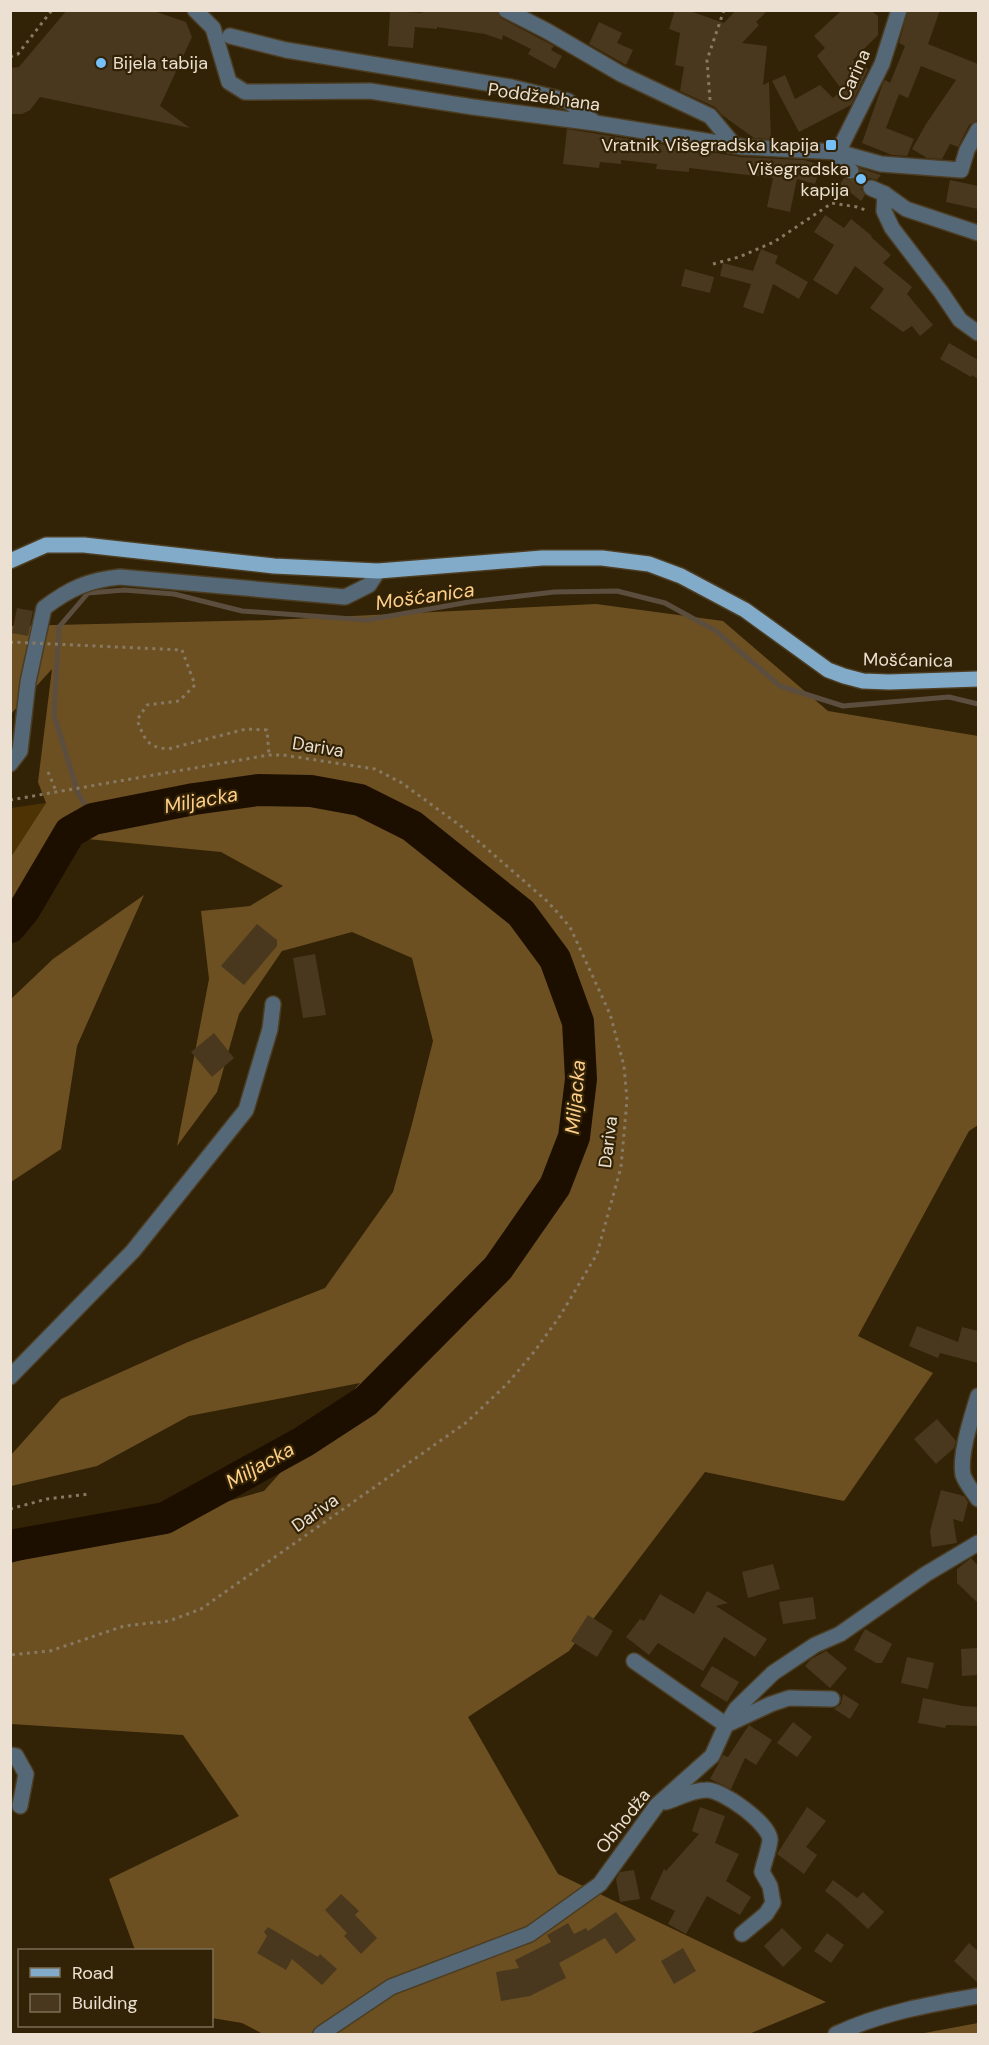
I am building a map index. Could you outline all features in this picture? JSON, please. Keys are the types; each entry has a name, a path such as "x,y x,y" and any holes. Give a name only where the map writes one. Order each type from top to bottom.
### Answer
{"main road":[{"name":"Mošćanica","path":"10,561 46,545 84,545 274,566 378,571 542,558 602,558 649,564 681,576 745,610 828,670 844,676 863,681 889,682 978,679"}],"street":[{"name":"Poddžebhana","path":"195,10 213,28 229,82 245,92 370,91 596,123 743,147 838,152 881,164 961,170 967,150 978,130"},
{"path":"506,10 621,74 710,116 734,145"},
{"name":"Carina","path":"838,152 882,64 899,10"},
{"path":"230,36 286,50 511,87 568,101 596,123"},
{"path":"838,152 841,161 851,171"},
{"path":"978,233 906,209 878,191 885,218 960,320 978,333"},
{"path":"10,764 20,751 28,682 44,608 66,591 99,579 120,577 345,597 369,585 378,571"},
{"path":"10,1377 133,1251 246,1110 270,1029 273,1004"},
{"path":"978,1396 965,1446 963,1473 967,1484 978,1499"},
{"name":"Obhodža","path":"321,2034 391,1987 530,1934 600,1884 657,1805 712,1756 736,1709 773,1673 815,1645 840,1635 926,1574 978,1543"},
{"path":"634,1660 726,1725 789,1698 832,1699"},
{"path":"10,1755 16,1756 26,1773 20,1806"},
{"path":"657,1805 699,1791 719,1791 766,1829 770,1839 762,1872 770,1886 773,1903 766,1914 742,1934"},
{"path":"837,2034 864,2021 940,2002 978,1996"}],"path":[{"path":"10,57 18,54 52,10"},
{"path":"711,109 707,60 724,10"},
{"path":"713,264 740,257 774,242 832,203 857,207 885,218"},
{"path":"10,642 182,650 195,685 179,701 147,705 137,720 145,740 155,748 168,749 246,729 267,730 269,755"},
{"name":"Dariva","path":"10,800 269,755 283,755 375,769 402,783 462,827 548,902 570,927 609,1014 624,1066 627,1100 621,1167 597,1254 560,1316 534,1352 507,1384 467,1422 201,1610 169,1621 124,1626 50,1651 10,1654"},
{"path":"48,772 56,791"},
{"path":"10,1509 47,1499 89,1494"}],"shaded area":[{"path":"596,604 723,621 828,711 978,736 978,1125 969,1131 858,1336 933,1373 844,1501 705,1472 569,1651 468,1717 558,1874 826,2002 749,2034 263,2034 242,2023 213,2018 213,1949 135,1949 109,1879 239,1816 183,1735 11,1724 11,1563 264,1491 360,1383 189,1416 97,1466 11,1486 11,1455 61,1399 188,1342 325,1288 393,1192 433,1041 412,958 352,932 282,951 239,1014 217,1092 177,1146 209,979 201,911 250,906 283,886 221,852 77,838 11,913 11,857 46,803 38,782 52,669 11,714 11,626 271,620"},
{"path":"46,803 11,857 11,808"},
{"path":"144,895 77,1046 61,1149 11,1182 11,999 53,959"},
{"path":"978,2023 978,2034 919,2034"}],"building":[{"name":"Bijela tabija","path":"67,10 151,10 186,22 192,37 160,106 190,128 40,97 30,110 22,114 10,114 10,68 19,67"},
{"path":"423,10 496,10 501,18 554,46 551,50 562,56 555,69 528,54 531,49 503,35 502,40 485,34 437,27 437,29 415,27 413,48 388,46 390,11 422,13"},
{"path":"675,10 687,10 724,23 736,10 768,10 756,22 759,25 742,43 767,46 763,85 769,82 771,139 754,138 722,115 715,107 680,91 684,67 675,65 680,33 669,29"},
{"path":"842,10 870,10 878,16 878,35 853,60 868,69 851,105 799,132 772,81 785,75 795,99 820,85 833,98 842,90 817,56 825,48 814,36"},
{"path":"908,10 940,10 928,44 978,64 978,120 969,125 958,147 950,144 942,159 927,158 912,149 956,80 921,66 908,98 899,94 886,128 914,139 907,156 892,155 862,143 883,83 885,80 890,83 905,46 899,43"},
{"path":"599,22 622,33 617,43 633,50 626,65 589,44"},
{"path":"567,129 741,157 804,160 821,165 815,184 797,179 790,212 767,207 773,178 689,168 689,172 656,169 657,164 621,160 621,164 600,162 599,168 563,164"},
{"path":"860,168 881,175 877,180 870,178 865,181 861,189 865,195 861,201 840,184 844,178 849,180 857,178"},
{"path":"950,180 978,186 978,209 946,202"},
{"path":"825,215 844,228 851,219 891,255 883,263 912,287 907,294 933,325 920,336 912,326 903,332 870,308 884,289 855,266 837,295 813,280 834,245 814,232"},
{"path":"761,249 778,256 775,263 808,282 799,299 773,284 763,314 743,307 751,284 720,276 723,263 753,271"},
{"path":"685,269 714,277 710,293 681,286"},
{"path":"949,343 978,360 978,379 940,359"},
{"path":"17,608 33,611 28,636 12,633"},
{"path":"257,924 277,940 277,946 244,985 221,966"},
{"path":"315,954 326,1015 303,1018 293,958"},
{"path":"214,1033 234,1058 212,1077 191,1052"},
{"path":"917,1326 958,1342 962,1327 978,1331 978,1363 940,1353 938,1358 909,1346"},
{"path":"937,1419 956,1441 954,1448 936,1464 914,1439"},
{"path":"941,1490 964,1496 968,1502 963,1522 953,1519 957,1543 932,1547 930,1531"},
{"path":"971,1558 978,1566 978,1603 957,1583 957,1569"},
{"path":"773,1564 780,1589 748,1598 742,1572"},
{"path":"707,1591 728,1603 716,1606 767,1639 755,1657 724,1637 703,1671 658,1643 649,1655 626,1637 640,1619 644,1621 660,1594 694,1614"},
{"path":"813,1597 816,1619 783,1624 779,1602"},
{"path":"588,1615 613,1631 597,1657 571,1641"},
{"path":"865,1629 892,1644 882,1663 876,1663 854,1650"},
{"path":"978,1648 978,1675 962,1676 961,1649"},
{"path":"826,1651 847,1668 830,1688 805,1666 811,1659"},
{"path":"907,1657 934,1663 928,1689 901,1683"},
{"path":"712,1666 739,1682 727,1702 700,1686"},
{"path":"843,1694 859,1704 850,1719 834,1709 841,1704"},
{"path":"923,1698 978,1707 978,1726 946,1725 945,1728 918,1723"},
{"path":"793,1722 812,1737 797,1757 777,1743"},
{"path":"749,1725 772,1740 756,1765 745,1758 731,1789 710,1779 723,1755 728,1757"},
{"path":"700,1807 725,1816 715,1843 739,1854 726,1881 751,1897 740,1915 707,1896 686,1934 668,1924 675,1911 650,1899 664,1869 666,1871 699,1834 692,1831"},
{"path":"807,1807 826,1821 806,1847 817,1855 804,1874 777,1854"},
{"path":"634,1870 640,1899 620,1902 616,1879 620,1872"},
{"path":"833,1880 857,1898 863,1892 884,1912 868,1929 825,1891"},
{"path":"341,1894 359,1911 355,1915 377,1938 361,1954 344,1936 347,1933 325,1910"},
{"path":"616,1912 636,1940 616,1954 605,1938 559,1963 566,1978 530,1996 501,2001 496,1972 519,1968 515,1960 551,1942 547,1935 568,1923 574,1934 586,1928 588,1931"},
{"path":"268,1927 318,1957 320,1954 337,1969 322,1985 292,1959 286,1970 257,1953 267,1936 264,1932"},
{"path":"782,1928 802,1948 783,1967 764,1946"},
{"path":"827,1933 844,1945 831,1963 814,1951"},
{"path":"969,1943 978,1951 978,1983 954,1961"},
{"path":"683,1948 696,1971 674,1984 661,1961"}],"waterway":[{"name":"Mošćanica","path":"93,819 78,793 54,715 59,627 88,593 124,590 174,594 242,611 367,620 469,602 554,592 617,591 665,603 716,631 780,686 843,706 949,697 978,704"},
{"name":"Miljacka","path":"10,927 24,910 70,832 93,819 194,799 258,790 311,791 360,800 412,826 521,913 555,959 578,1022 581,1079 574,1137 555,1186 498,1268 366,1401 303,1442 165,1518 10,1546"}],"tunnel":[{"path":"851,171 871,188"}],"place":[{"name":"Bijela tabija","path":"101,63"},
{"name":"Vratnik Višegradska kapija","path":"831,145"},
{"name":"Višegradska kapija","path":"861,179"}]}
